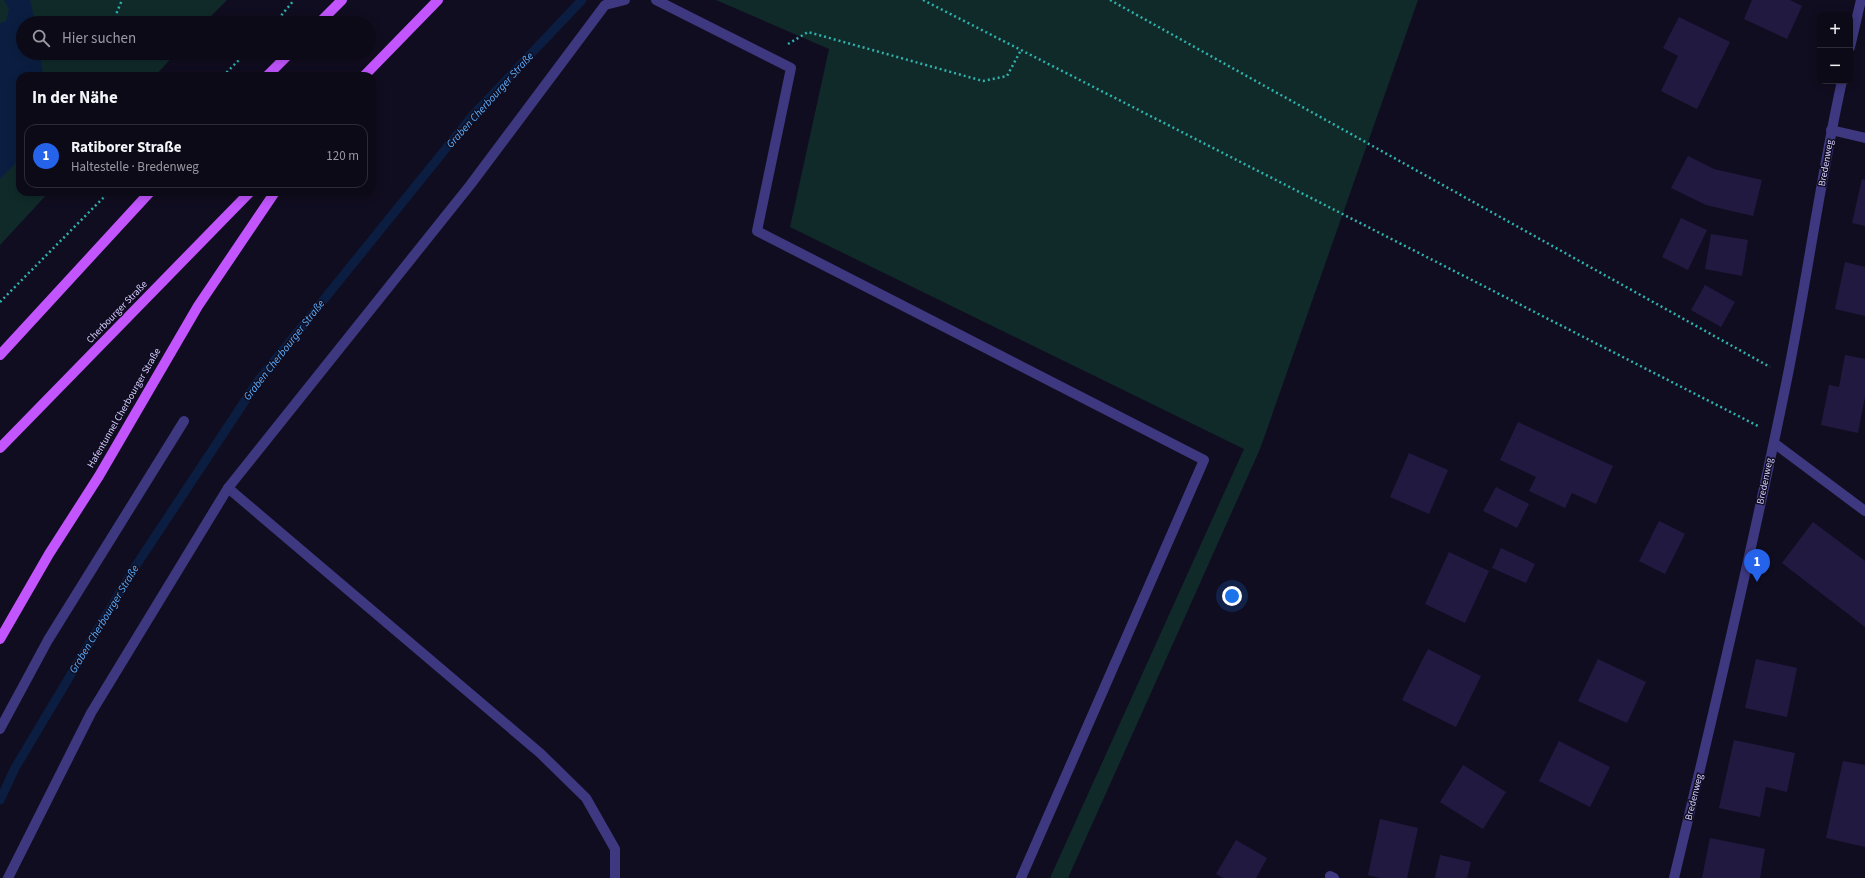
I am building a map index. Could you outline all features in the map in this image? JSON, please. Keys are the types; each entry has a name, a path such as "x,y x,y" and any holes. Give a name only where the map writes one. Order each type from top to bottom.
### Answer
{"main road":[{"path":"326,16 342,0"},
{"path":"368,72 438,0"},
{"path":"271,72 283,60"},
{"path":"0,355 146,196"},
{"name":"Cherbourger Straße","path":"0,448 246,196"},
{"name":"Hafentunnel Cherbourger Straße","path":"0,639 49,554 99,476 198,306 272,196"}],"street":[{"path":"8,878 91,713 228,488 471,184 605,5 626,0"},
{"path":"656,0 791,68 757,231 1204,460 1021,878"},
{"path":"1853,33 1860,0"},
{"name":"Bredenweg","path":"1674,878 1698,780 1788,377 1841,84"},
{"path":"1832,130 1865,138"},
{"path":"0,729 48,640 184,421"},
{"path":"1774,443 1865,511"},
{"path":"228,488 540,753 586,798 615,849 615,878"}],"path":[{"path":"116,16 122,0"},
{"path":"281,16 294,0"},
{"path":"923,0 1756,424 1774,443"},
{"path":"1110,0 1788,377"},
{"path":"767,56 808,32 982,81 1007,76 1021,50"},
{"path":"227,72 239,60"},
{"path":"0,302 105,196"}],"green space":[{"path":"0,0 227,0 211,16 16,16 16,60 170,60 159,72 16,72 16,196 45,196 0,245"},
{"path":"716,0 1418,0 1260,449 1068,878 1050,878 1244,449 790,227 829,49"}],"water":[{"path":"4,0 30,0 33,16 16,16 16,60 41,60 42,72 16,72 16,163 0,179 0,23 6,21 9,9"}],"building":[{"path":"1752,0 1790,0 1802,6 1787,39 1744,19"},
{"path":"1679,17 1730,42 1697,109 1661,91 1678,56 1663,48"},
{"path":"1688,156 1714,169 1762,180 1753,216 1706,205 1671,188"},
{"path":"1862,179 1865,180 1865,226 1852,223"},
{"path":"1681,218 1707,230 1688,270 1662,257"},
{"path":"1711,234 1748,240 1742,276 1705,269"},
{"path":"1845,262 1865,267 1865,316 1835,309"},
{"path":"1705,285 1735,302 1721,327 1691,310"},
{"path":"1845,355 1865,359 1865,397 1858,433 1821,425 1829,385 1839,387"},
{"path":"1518,422 1613,466 1596,504 1572,493 1565,508 1529,491 1536,477 1500,460"},
{"path":"1409,453 1448,470 1429,514 1390,497"},
{"path":"1496,487 1529,504 1517,528 1483,511"},
{"path":"1659,521 1685,534 1665,574 1639,561"},
{"path":"1813,522 1865,561 1865,627 1782,563"},
{"path":"1501,548 1535,564 1526,583 1492,568"},
{"path":"1449,552 1489,571 1465,623 1425,604"},
{"path":"1428,649 1481,676 1456,727 1402,700"},
{"path":"1598,659 1646,682 1627,723 1578,701"},
{"path":"1756,659 1797,668 1787,717 1745,708"},
{"path":"1734,740 1795,753 1787,792 1766,787 1760,817 1719,808"},
{"path":"1559,741 1610,767 1590,807 1539,781"},
{"path":"1843,761 1865,765 1865,847 1826,838"},
{"path":"1463,765 1506,792 1483,829 1440,802"},
{"path":"1380,819 1418,828 1407,878 1380,878 1368,875"},
{"path":"1710,838 1765,849 1760,878 1702,878"},
{"path":"1236,840 1267,858 1256,878 1223,878 1216,874"},
{"path":"1440,855 1471,862 1467,878 1435,878"}],"waterway":[{"name":"Graben Cherbourger Straße","path":"0,800 15,768 135,567 258,381 473,115 582,0"}],"place":[{"name":"Ratiborer Straße","path":"1757,582"}]}
